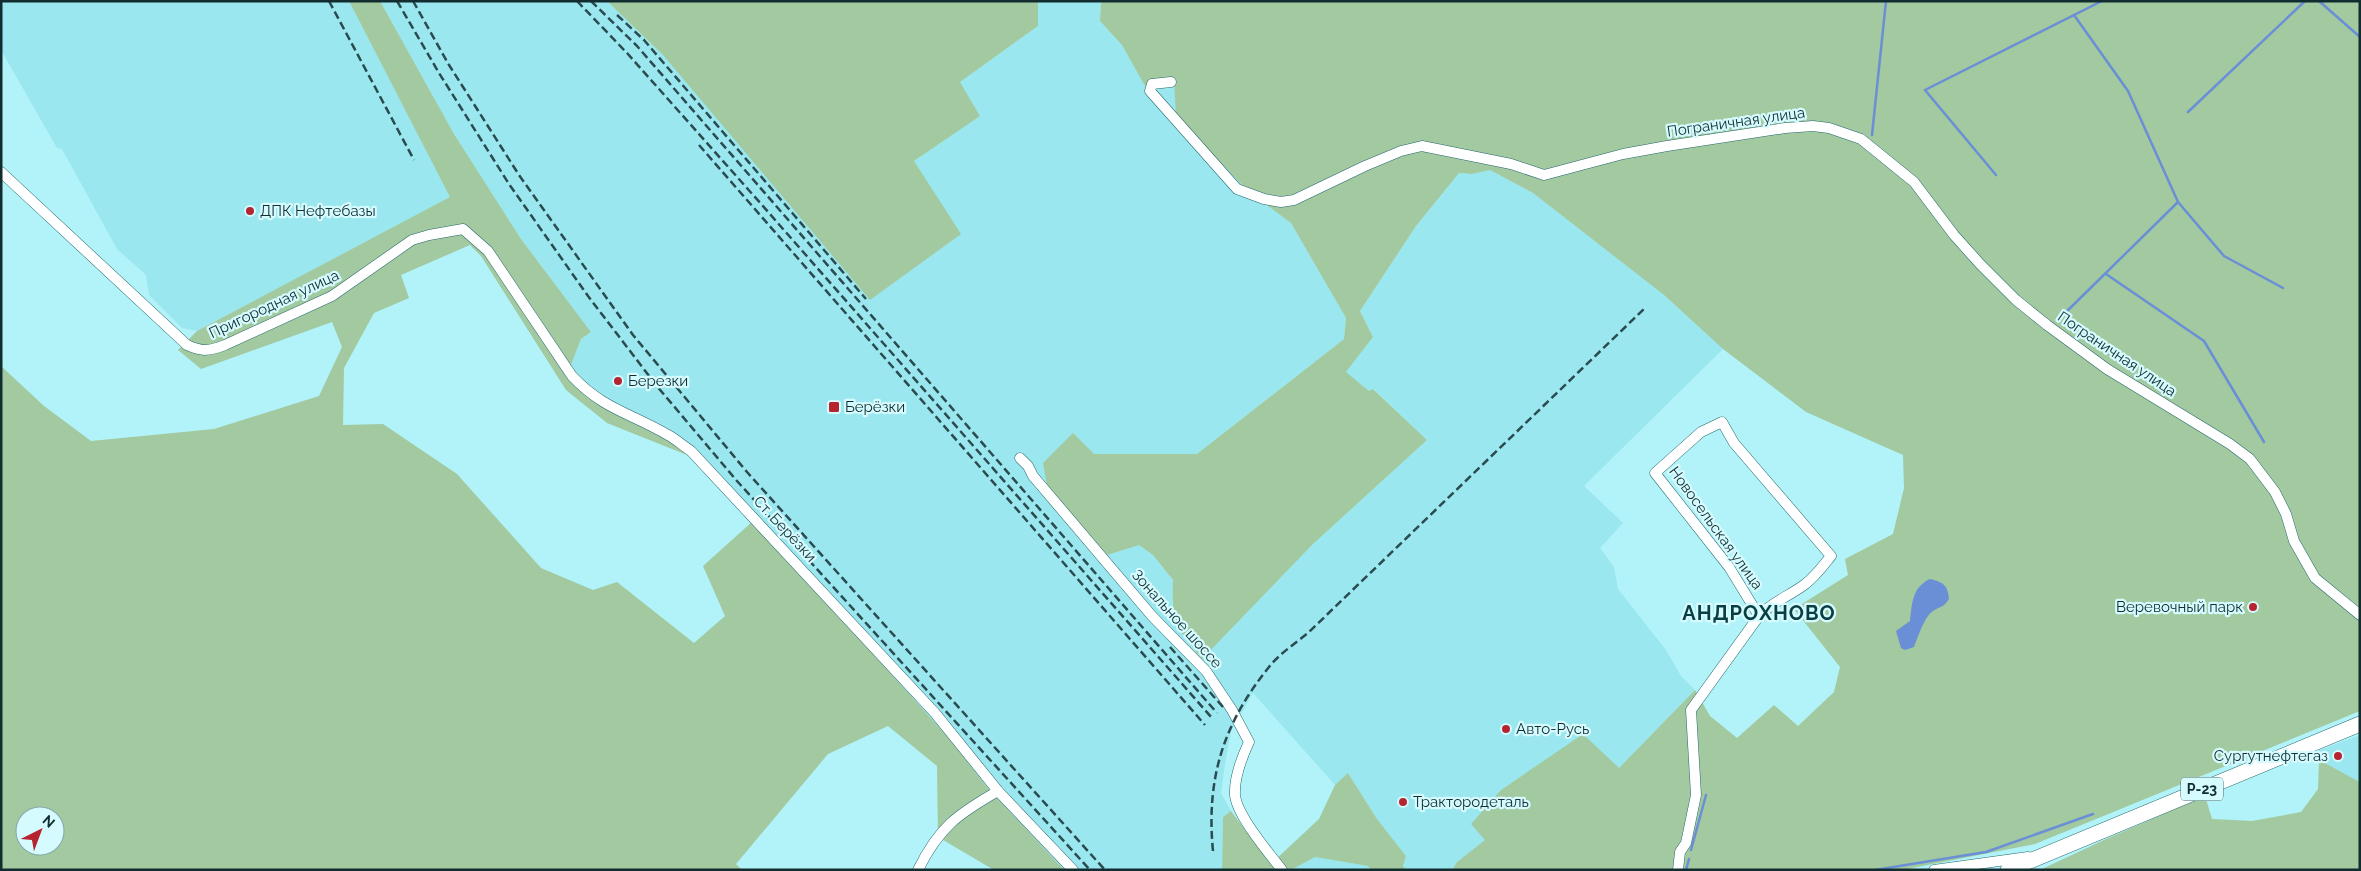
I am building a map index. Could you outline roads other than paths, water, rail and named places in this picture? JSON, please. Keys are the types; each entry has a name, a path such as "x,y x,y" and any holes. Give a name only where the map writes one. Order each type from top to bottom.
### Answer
{"highway":[{"name":"Р-23","path":"2008,870 2360,724"}],"street":[{"name":"Пограничная улица","path":"1171,82 1152,84 1150,91 1237,189 1247,194 1281,202 1308,195 1365,166 1401,151 1422,146 1511,164 1544,175 1623,154 1785,128 1813,126 1829,128 1861,139 1914,182 1965,248 2016,300 2080,350 2230,444 2250,459 2275,492 2284,510 2294,541 2315,578 2360,615"},
{"name":"Пригородная улица","path":"1,172 187,345 197,350 209,351 225,345 332,296 412,240 429,235 463,230"},
{"name":"Ст. Берёзки","path":"463,230 488,251 572,376 582,386 616,410 669,435 691,451 935,713 998,791 1073,870"},
{"name":"Новосельская улица","path":"1722,422 1734,443 1831,556 1821,569 1805,584 1769,605 1759,616 1729,567 1655,474 1701,432 1722,422"},
{"name":"Зональное шоссе","path":"1020,458 1028,466 1033,476 1152,616 1206,671 1232,710 1249,742 1243,756 1235,795 1239,807 1259,841 1282,870"},
{"path":"1678,870 1680,852 1686,843 1696,795 1691,710 1759,616"},
{"path":"918,870 938,836 948,825 960,814 998,791"},
{"path":"1934,870 2044,854"},
{"path":"2025,870 2044,854"}],"water":[{"path":"1930,579 1938,581 1946,587 1949,599 1927,618 1914,647 1905,650 1901,648 1896,631 1910,621 1912,602 1916,591 1924,582"}],"waterway":[{"path":"1872,135 1886,1"},
{"path":"1996,175 1925,90 2102,1"},
{"path":"2188,112 2305,1"},
{"path":"2319,1 2360,37"},
{"path":"2074,15 2128,91 2178,202 2224,256 2283,288"},
{"path":"2060,318 2178,202"},
{"path":"2106,274 2204,341 2264,442"},
{"path":"1691,850 1706,795"},
{"path":"1875,870 1986,852 2093,814"},
{"path":"1686,870 1689,859"}],"railway":[{"path":"329,1 414,160"},
{"path":"397,1 439,73 509,184 588,296 656,385 737,481 1090,870"},
{"path":"413,1 449,65 519,175 633,335 747,472 1105,870"},
{"path":"577,1 627,53 762,205 1212,718"},
{"path":"591,1 637,46 1217,713"},
{"path":"617,15 644,40 866,299"},
{"path":"699,145 1205,725"},
{"path":"1213,851 1212,800 1221,753 1229,731 1240,710 1253,688 1269,667 1309,632 1646,307"},
{"path":"1170,647 1223,707"}],"place":[{"name":"ДПК Нефтебазы","path":"250,211"},
{"name":"Березки","path":"618,381"},
{"name":"Берёзки","path":"834,407"},
{"name":"Веревочный парк","path":"2253,607"},
{"name":"Авто-Русь","path":"1506,729"},
{"name":"Сургутнефтегаз","path":"2338,756"},
{"name":"Трактородеталь","path":"1403,802"}],"district":[{"name":"АНДРОХНОВО","path":"1759,613"}]}
